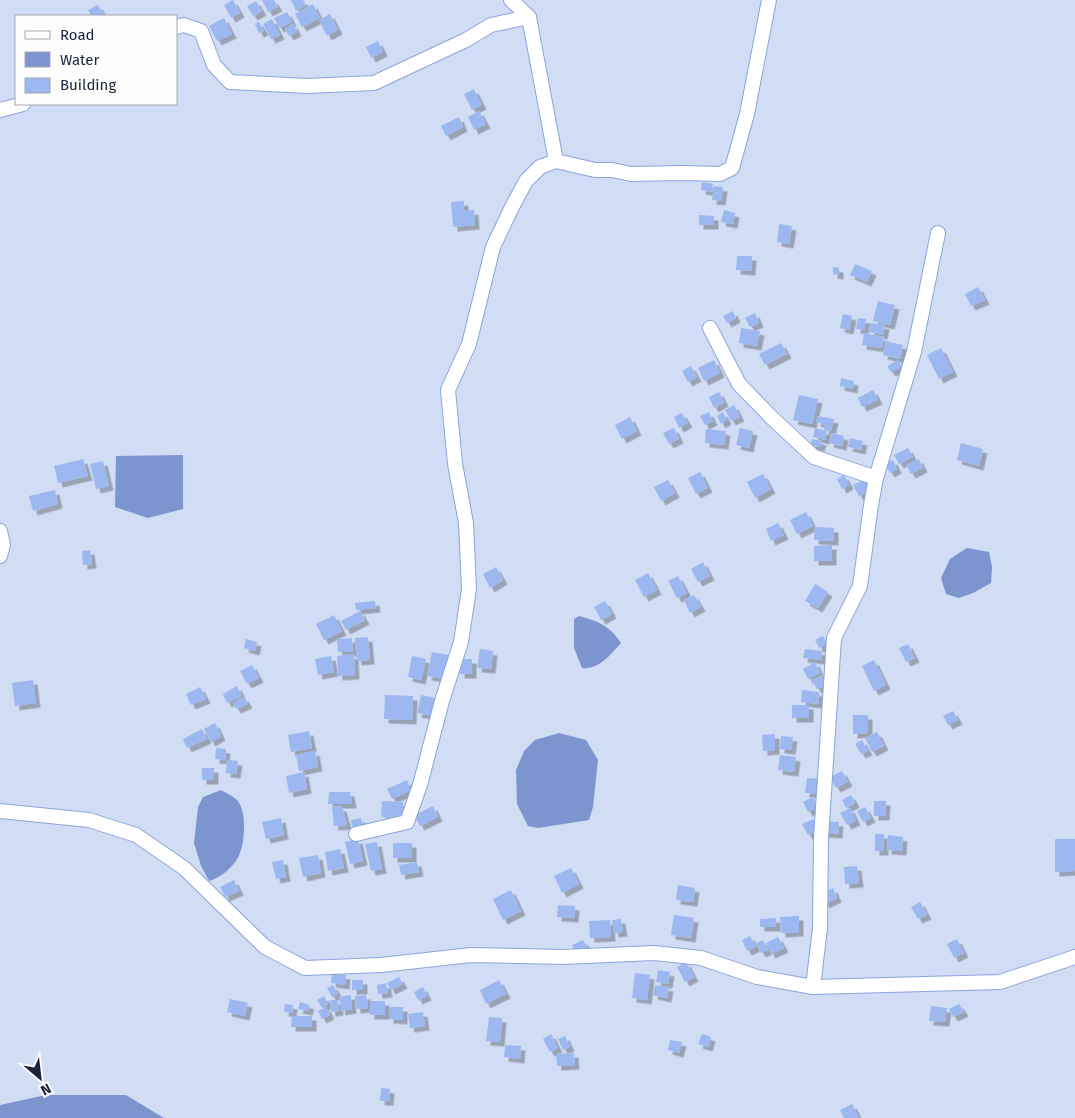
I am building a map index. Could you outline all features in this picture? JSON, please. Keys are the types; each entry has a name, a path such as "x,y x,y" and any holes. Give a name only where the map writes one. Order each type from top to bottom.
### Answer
{"street":[{"path":"511,0 529,18 556,161"},
{"path":"356,834 407,822 420,786 442,701 461,642 469,589 466,523 455,464 448,390 469,344 494,247 512,207 526,181 540,167 556,161 595,170 612,170 631,174 720,174 732,168 747,114 769,0"},
{"path":"178,26 184,25 200,31 214,66 230,82 307,86 374,83 466,40 491,25 529,18"},
{"path":"0,110 20,105"},
{"path":"813,987 820,928 821,839 834,638 860,586 876,478 914,352 938,233"},
{"path":"710,328 739,384 814,457 876,478"},
{"path":"0,531 3,545 0,556"},
{"path":"0,811 89,820 136,835 184,868 264,947 305,968 380,965 471,955 562,957 654,953 702,958 757,978 813,987 1000,982 1075,957"}],"water":[{"path":"183,455 183,509 148,518 115,507 116,456"},
{"path":"967,548 989,552 992,567 991,583 959,598 946,594 941,578 950,559"},
{"path":"579,616 603,625 621,643 604,661 594,667 582,668 574,648 574,619"},
{"path":"559,733 586,740 598,760 593,807 589,820 538,828 528,826 517,804 516,770 524,751 535,740"},
{"path":"221,790 237,800 240,805 244,818 243,841 238,858 232,866 218,877 209,881 201,866 194,843 198,807 203,797"},
{"path":"46,1095 126,1095 164,1118 0,1118 0,1105"}],"building":[{"path":"233,0 240,13 231,18 224,5"},
{"path":"262,0 274,0 278,7 268,12"},
{"path":"291,0 303,0 306,5 296,11"},
{"path":"256,1 262,11 253,16 247,6"},
{"path":"313,4 320,18 302,27 295,14"},
{"path":"98,5 104,15 91,15 88,10"},
{"path":"287,12 292,22 279,28 274,18"},
{"path":"330,14 338,30 327,36 319,20"},
{"path":"224,18 232,34 217,41 209,26"},
{"path":"272,19 280,35 271,39 263,24"},
{"path":"259,22 264,31 259,33 255,24"},
{"path":"293,24 297,32 289,36 285,29"},
{"path":"378,41 383,52 371,58 366,47"},
{"path":"474,89 482,105 472,110 464,94"},
{"path":"479,111 486,124 474,130 468,117"},
{"path":"459,117 463,127 446,136 441,126"},
{"path":"702,182 713,184 712,192 701,190"},
{"path":"714,186 723,187 721,201 712,200"},
{"path":"464,201 464,211 474,210 475,225 453,227 451,202"},
{"path":"724,210 735,213 733,224 721,222"},
{"path":"699,215 714,216 714,225 699,225"},
{"path":"779,224 792,226 789,244 777,242"},
{"path":"737,256 752,256 751,271 736,270"},
{"path":"855,264 872,271 867,282 850,275"},
{"path":"833,267 839,268 839,275 833,274"},
{"path":"978,287 985,300 971,306 965,294"},
{"path":"878,301 895,305 890,325 873,321"},
{"path":"733,311 736,318 727,323 723,316"},
{"path":"755,313 759,323 750,327 745,318"},
{"path":"843,314 852,316 849,330 840,328"},
{"path":"858,318 866,319 864,330 856,329"},
{"path":"871,323 885,325 883,335 869,332"},
{"path":"741,328 760,331 757,346 739,343"},
{"path":"864,333 884,337 882,348 862,345"},
{"path":"886,341 903,345 900,359 883,355"},
{"path":"781,343 787,354 765,365 759,354"},
{"path":"941,348 953,372 939,379 927,355"},
{"path":"714,360 720,373 704,381 698,368"},
{"path":"898,360 902,367 891,372 887,366"},
{"path":"691,366 697,377 688,382 682,371"},
{"path":"841,378 854,381 853,389 840,386"},
{"path":"873,390 878,400 862,407 858,398"},
{"path":"719,392 724,402 714,408 709,397"},
{"path":"799,395 818,399 812,424 793,420"},
{"path":"734,405 740,417 731,421 725,410"},
{"path":"709,412 713,421 705,425 700,416"},
{"path":"723,412 727,420 721,424 717,416"},
{"path":"682,413 688,423 679,428 674,417"},
{"path":"818,416 834,419 831,431 824,430 825,425 816,422"},
{"path":"630,417 637,431 622,439 615,425"},
{"path":"674,428 679,439 669,444 663,433"},
{"path":"740,428 753,431 749,448 736,445"},
{"path":"815,428 827,431 825,440 813,437"},
{"path":"706,429 726,431 724,445 705,443"},
{"path":"832,433 844,436 842,446 829,443"},
{"path":"850,438 863,441 861,450 848,447"},
{"path":"812,439 822,441 820,447 810,445"},
{"path":"961,443 983,449 979,466 957,460"},
{"path":"908,448 913,457 899,464 894,455"},
{"path":"83,459 88,476 58,483 54,466"},
{"path":"919,459 923,468 911,474 906,465"},
{"path":"893,460 897,469 890,473 885,464"},
{"path":"103,461 109,486 96,489 90,464"},
{"path":"700,472 708,488 696,494 688,478"},
{"path":"763,474 771,489 755,498 747,482"},
{"path":"844,475 849,485 842,489 837,479"},
{"path":"866,479 871,490 859,496 853,485"},
{"path":"668,480 675,493 661,501 654,487"},
{"path":"55,490 58,504 33,511 29,496"},
{"path":"806,512 813,526 797,534 790,520"},
{"path":"778,523 784,535 771,541 766,529"},
{"path":"815,527 834,528 834,541 814,540"},
{"path":"832,545 832,561 814,561 814,546"},
{"path":"90,550 92,564 83,565 82,551"},
{"path":"703,562 710,576 698,582 691,569"},
{"path":"496,567 503,580 490,588 483,574"},
{"path":"648,573 657,590 644,597 635,580"},
{"path":"678,576 687,593 677,598 668,581"},
{"path":"815,584 828,592 818,608 805,601"},
{"path":"694,595 701,607 690,613 684,600"},
{"path":"375,601 376,608 356,610 355,603"},
{"path":"605,601 612,614 601,620 594,607"},
{"path":"360,611 365,620 346,630 341,621"},
{"path":"334,615 342,631 324,640 316,624"},
{"path":"823,636 827,644 819,648 815,640"},
{"path":"368,637 370,660 357,661 355,638"},
{"path":"352,638 353,652 338,652 337,639"},
{"path":"246,639 257,642 255,651 244,648"},
{"path":"908,644 915,658 906,662 899,648"},
{"path":"480,649 493,651 491,669 477,668"},
{"path":"805,649 822,651 821,660 803,658"},
{"path":"432,652 449,655 444,679 427,676"},
{"path":"354,654 355,675 338,676 337,656"},
{"path":"331,656 334,672 318,675 315,659"},
{"path":"412,656 426,659 421,680 408,677"},
{"path":"460,659 472,659 472,674 460,674"},
{"path":"874,660 886,685 874,691 862,666"},
{"path":"815,662 820,673 808,679 803,669"},
{"path":"252,665 259,678 247,684 240,671"},
{"path":"824,675 828,683 817,689 812,680"},
{"path":"33,680 36,703 15,706 12,683"},
{"path":"237,686 242,696 227,703 223,694"},
{"path":"200,687 206,699 191,705 186,694"},
{"path":"802,690 819,692 818,704 801,702"},
{"path":"385,695 413,696 412,720 384,719"},
{"path":"421,695 436,698 432,716 417,713"},
{"path":"244,697 248,704 236,709 233,703"},
{"path":"792,705 809,705 809,718 792,718"},
{"path":"953,711 958,720 948,725 943,716"},
{"path":"853,715 868,715 868,733 853,734"},
{"path":"215,723 221,736 211,742 204,729"},
{"path":"202,729 207,739 187,748 183,739"},
{"path":"309,731 312,748 291,752 288,735"},
{"path":"877,732 884,746 872,752 865,738"},
{"path":"775,734 775,750 763,751 762,735"},
{"path":"781,736 793,737 791,750 780,749"},
{"path":"862,740 868,751 861,754 855,744"},
{"path":"216,748 226,749 225,760 215,759"},
{"path":"315,751 318,767 299,771 296,755"},
{"path":"780,755 796,757 794,772 778,770"},
{"path":"227,760 238,761 236,774 226,773"},
{"path":"202,768 214,768 214,780 202,780"},
{"path":"842,771 848,782 836,788 830,777"},
{"path":"304,772 307,789 289,793 286,776"},
{"path":"807,778 821,779 819,794 805,793"},
{"path":"407,780 411,790 392,799 387,789"},
{"path":"329,792 350,792 352,804 328,804"},
{"path":"851,795 855,803 846,808 842,800"},
{"path":"813,797 818,807 808,812 803,802"},
{"path":"382,801 403,802 402,818 381,817"},
{"path":"874,801 886,801 885,816 874,816"},
{"path":"332,806 342,807 347,825 334,826"},
{"path":"433,806 438,817 420,826 414,815"},
{"path":"865,807 871,818 863,822 857,811"},
{"path":"850,808 856,821 847,825 840,813"},
{"path":"281,818 284,835 266,839 262,822"},
{"path":"361,818 364,831 354,833 351,820"},
{"path":"813,819 819,830 808,835 802,824"},
{"path":"825,821 839,822 838,834 824,833"},
{"path":"875,834 884,834 884,851 875,851"},
{"path":"888,835 903,837 902,851 887,850"},
{"path":"358,839 363,861 350,864 345,842"},
{"path":"1055,839 1075,839 1075,871 1055,872"},
{"path":"377,842 382,869 371,871 365,844"},
{"path":"393,843 412,843 412,858 393,858"},
{"path":"340,849 344,868 328,871 325,852"},
{"path":"318,855 321,873 303,877 299,858"},
{"path":"283,860 286,877 276,879 272,862"},
{"path":"417,862 419,872 401,875 399,865"},
{"path":"857,866 859,883 845,884 844,867"},
{"path":"571,868 579,884 562,893 554,876"},
{"path":"234,880 239,891 225,897 220,887"},
{"path":"678,885 695,888 693,902 676,900"},
{"path":"833,888 837,898 825,904 820,895"},
{"path":"511,890 521,911 503,920 493,899"},
{"path":"920,902 927,915 918,919 911,907"},
{"path":"558,905 575,906 574,918 557,917"},
{"path":"674,915 694,918 691,938 671,935"},
{"path":"799,916 799,932 781,933 780,917"},
{"path":"776,918 776,927 760,927 760,919"},
{"path":"621,919 623,932 614,933 612,920"},
{"path":"610,920 611,937 590,938 589,921"},
{"path":"750,936 756,947 747,951 742,940"},
{"path":"778,937 784,948 771,954 766,943"},
{"path":"957,939 964,953 954,958 947,944"},
{"path":"583,940 587,947 576,953 572,945"},
{"path":"763,940 768,950 761,953 756,943"},
{"path":"686,962 694,977 685,982 677,967"},
{"path":"658,970 670,972 668,984 656,982"},
{"path":"635,973 650,975 647,1000 632,998"},
{"path":"332,974 346,975 345,985 331,983"},
{"path":"399,977 403,984 391,990 387,983"},
{"path":"352,980 363,980 363,990 352,990"},
{"path":"499,980 506,994 486,1004 480,990"},
{"path":"386,983 388,993 378,994 377,985"},
{"path":"333,985 338,994 332,997 327,988"},
{"path":"655,985 669,987 667,998 653,995"},
{"path":"423,987 427,996 418,1000 414,992"},
{"path":"351,995 352,1009 341,1011 339,997"},
{"path":"366,995 368,1008 356,1009 355,996"},
{"path":"324,996 328,1004 322,1008 317,1000"},
{"path":"230,999 248,1003 245,1016 227,1012"},
{"path":"330,1000 338,1000 339,1011 331,1012"},
{"path":"370,1001 385,1001 385,1015 370,1015"},
{"path":"300,1002 310,1005 308,1011 298,1009"},
{"path":"285,1004 293,1005 292,1013 284,1012"},
{"path":"959,1004 964,1012 953,1017 949,1009"},
{"path":"931,1006 947,1008 945,1022 929,1021"},
{"path":"326,1007 330,1015 322,1019 318,1011"},
{"path":"389,1007 403,1007 403,1020 389,1019"},
{"path":"423,1012 425,1026 410,1028 408,1014"},
{"path":"292,1016 312,1016 312,1027 291,1027"},
{"path":"489,1017 502,1018 500,1042 486,1041"},
{"path":"551,1034 558,1048 550,1052 543,1039"},
{"path":"702,1034 711,1037 708,1047 698,1044"},
{"path":"565,1036 570,1047 563,1050 558,1039"},
{"path":"670,1040 682,1042 679,1053 668,1050"},
{"path":"505,1045 521,1046 520,1059 504,1057"},
{"path":"574,1053 575,1065 557,1066 556,1054"},
{"path":"381,1088 390,1089 389,1101 380,1101"},
{"path":"852,1104 859,1118 844,1118 840,1110"}]}
